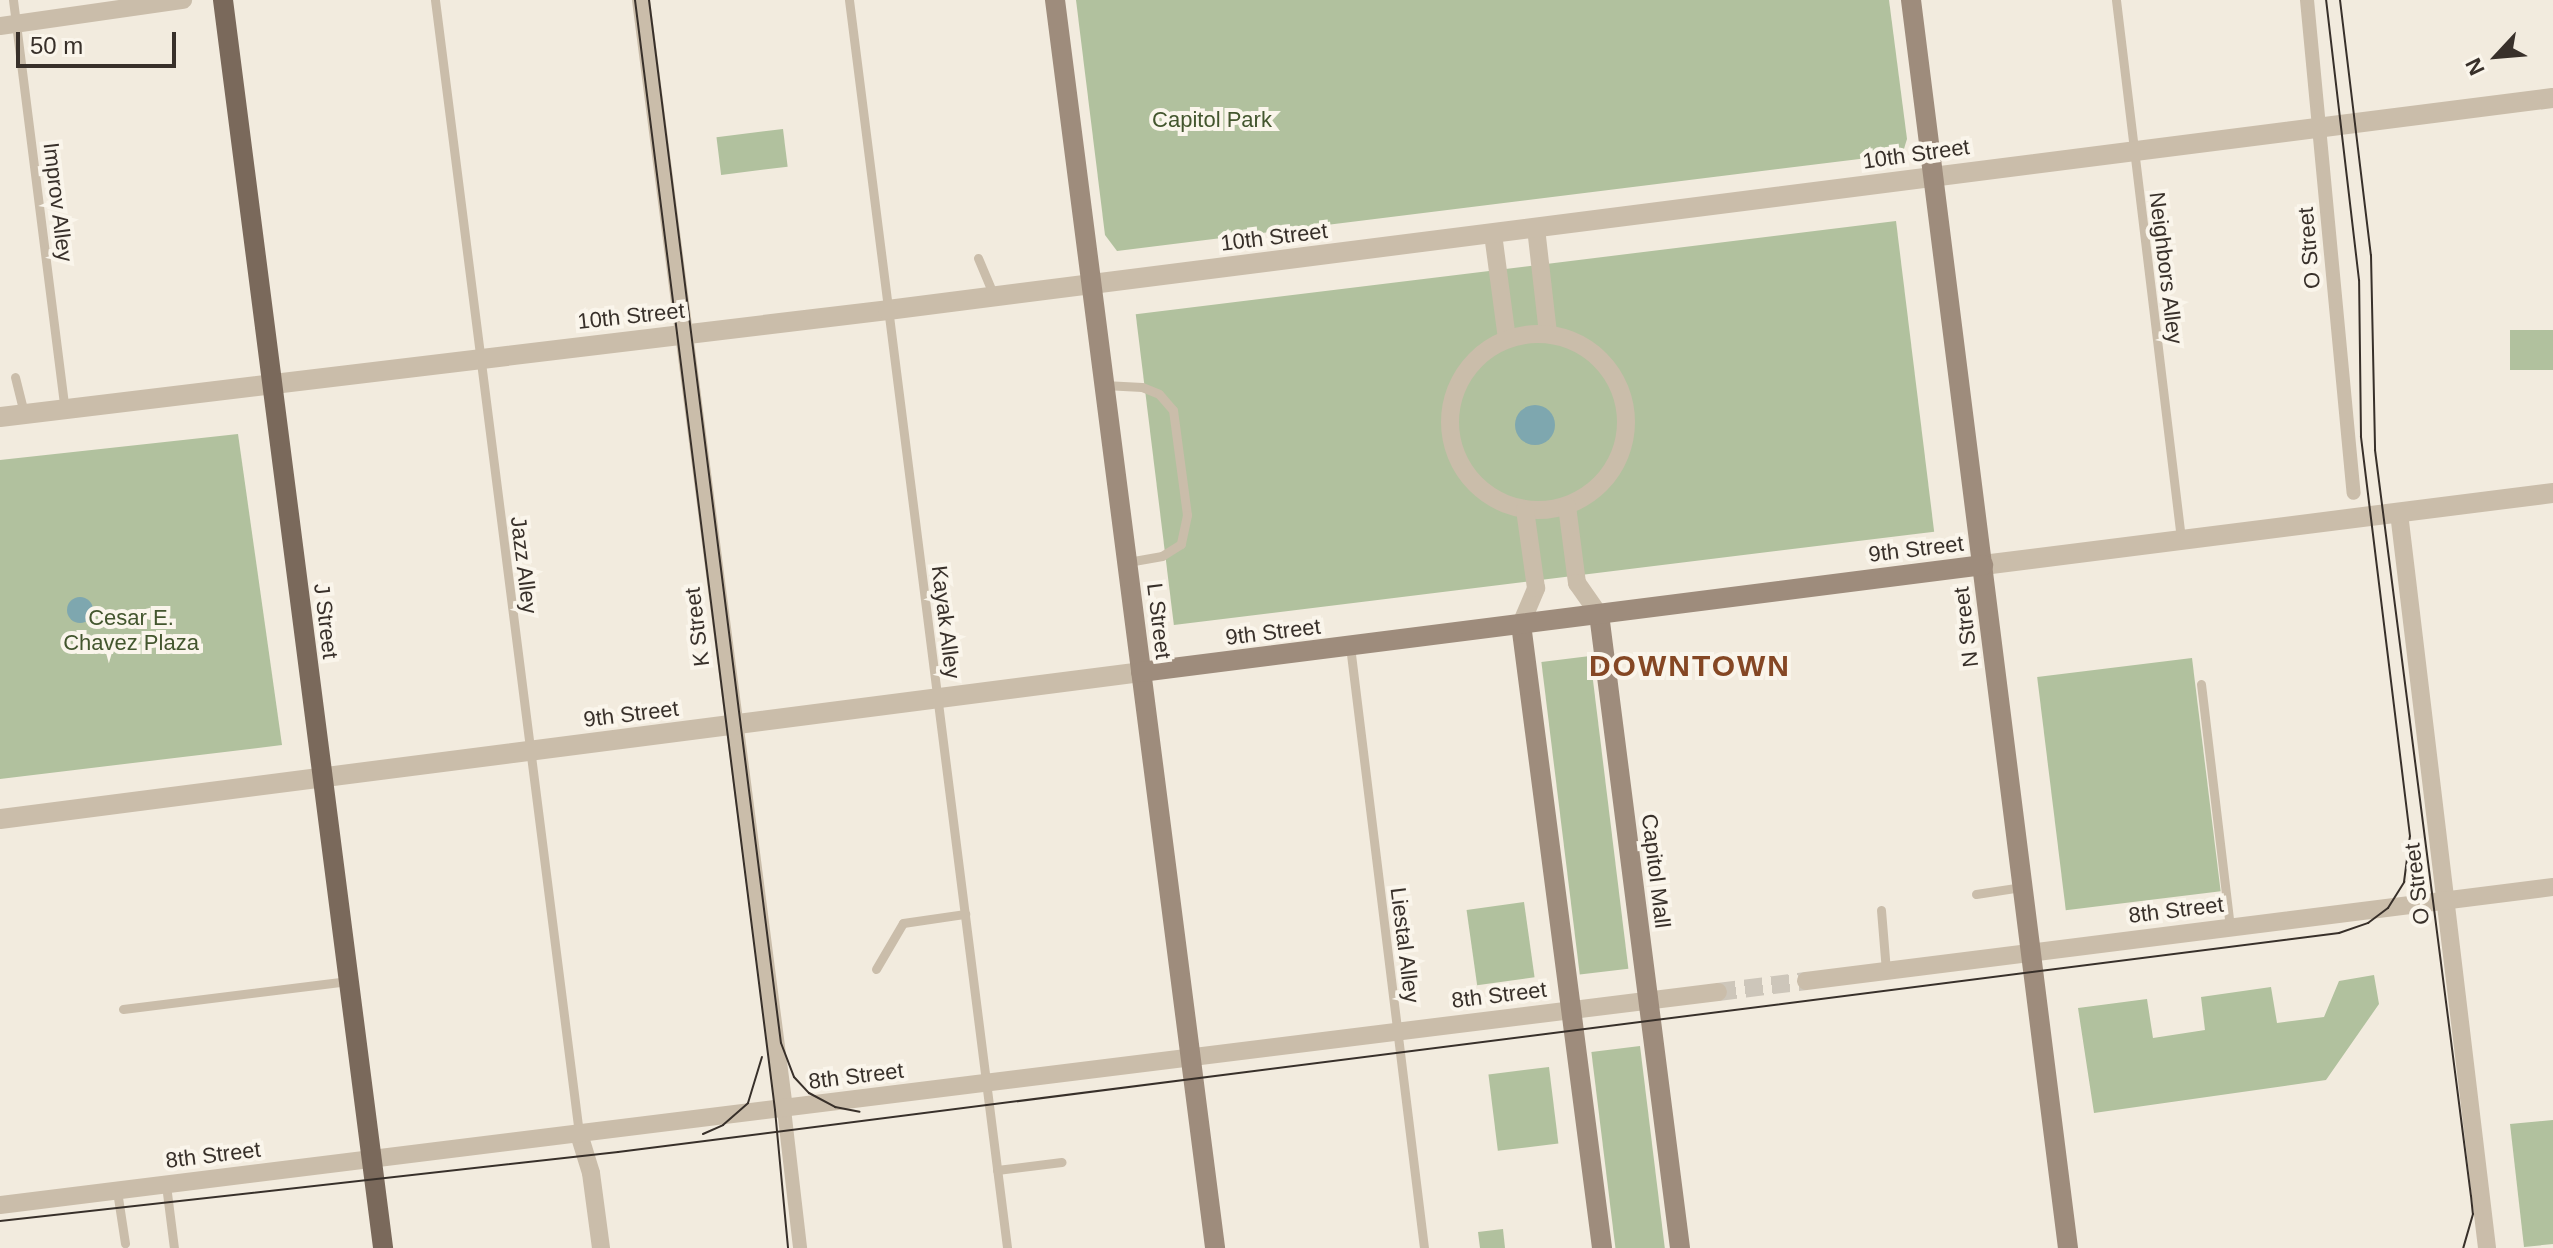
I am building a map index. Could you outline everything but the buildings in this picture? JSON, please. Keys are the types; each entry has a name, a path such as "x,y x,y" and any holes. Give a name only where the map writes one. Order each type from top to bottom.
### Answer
{"main road":[{"name":"J Street","path":"223,0 383,1248"},
{"name":"L Street","path":"1055,0 1215,1248"},
{"name":"N Street","path":"1911,0 2068,1248"},
{"name":"9th Street","path":"1141,672 1983,565"},
{"name":"Capitol Mall","path":"1599,614 1680,1248"},
{"path":"1521,624 1602,1248"}],"street":[{"path":"8,25 183,0"},
{"name":"K Street","path":"641,0 800,1248"},
{"name":"O Street","path":"2307,0 2323,126 2354,493"},
{"name":"10th Street","path":"0,417 888,310 2133,149 2553,98"},
{"path":"1536,228 1548,333"},
{"path":"1493,234 1507,339"},
{"path":"1548,333 1598,358 1616,382 1626,414 1624,442 1612,470 1595,491 1567,506 1525,510 1479,487 1460,462 1451,435 1452,403 1464,374 1485,352 1507,339 1548,333"},
{"name":"9th Street","path":"1983,565 2553,493"},
{"name":"Capitol Mall","path":"1567,506 1577,583 1599,614"},
{"path":"1521,624 1536,588 1525,510"},
{"name":"O Street","path":"2399,513 2443,901 2487,1248"},
{"name":"9th Street","path":"0,819 1141,672"},
{"name":"8th Street","path":"1806,981 2553,887"},
{"name":"8th Street","path":"0,1205 1718,992"},
{"path":"579,1134 591,1173 601,1248"}],"lane":[{"name":"Improv Alley","path":"13,0 8,25 65,409"},
{"name":"Jazz Alley","path":"435,0 579,1134"},
{"name":"Kayak Alley","path":"849,0 1007,1248"},
{"name":"Neighbors Alley","path":"2116,0 2181,539"},
{"path":"978,258 994,296"},
{"path":"15,377 24,414"},
{"path":"1104,385 1142,387 1159,394 1173,410 1187,515 1181,544 1162,556 1127,562"},
{"name":"Liestal Alley","path":"1350,646 1424,1248"},
{"path":"2201,684 2230,928"},
{"path":"1976,894 2022,887"},
{"path":"1881,910 1886,971"},
{"path":"876,969 903,923 965,914"},
{"path":"123,1009 348,981"},
{"path":"997,1170 1062,1162"},
{"path":"166,1185 174,1248"},
{"path":"117,1191 125,1243"}],"green space":[{"name":"Capitol Park","path":"1076,0 1889,0 1907,139 1903,152 1892,155 1117,251 1105,235"},
{"path":"783,129 788,167 721,175 716,137"},
{"path":"1896,221 1934,532 1174,625 1136,314"},
{"path":"2510,330 2553,330 2553,370 2510,370"},
{"name":"Cesar E. Chavez Plaza","path":"238,434 282,745 0,779 0,460"},
{"path":"1590,656 1628,969 1580,975 1541,662"},
{"path":"2192,658 2221,891 2066,910 2037,677"},
{"path":"1524,902 1535,977 1477,985 1467,910"},
{"path":"2374,975 2379,1004 2326,1080 2094,1113 2078,1008 2147,999 2153,1038 2205,1030 2201,997 2271,987 2277,1023 2324,1017 2339,981"},
{"path":"1640,1046 1665,1248 1615,1248 1591,1052"},
{"path":"1549,1067 1558,1143 1498,1151 1488,1074"},
{"path":"2553,1120 2553,1244 2524,1247 2510,1124"},
{"path":"1503,1229 1505,1248 1480,1248 1478,1232"}],"water":[{"path":"1535,405 1549,411 1555,425 1549,439 1535,445 1521,439 1515,425 1521,411"},
{"path":"80,597 89,601 93,610 89,619 80,623 71,619 67,610 71,601"}],"tunnel":[{"path":"1718,992 1806,981"}],"tram line":[{"path":"635,0 775,1110 788,1248"},
{"path":"649,0 781,1043 794,1077 809,1093 835,1107 860,1112"},
{"path":"0,1221 618,1152 2339,933 2368,923 2388,908 2404,882 2410,836 2361,436 2359,280 2326,0"},
{"path":"2340,0 2371,255 2375,450 2473,1214 2463,1248"},
{"path":"703,1134 723,1125 748,1103 762,1057"}],"district":[{"name":"DOWNTOWN","path":"1690,666"}]}
